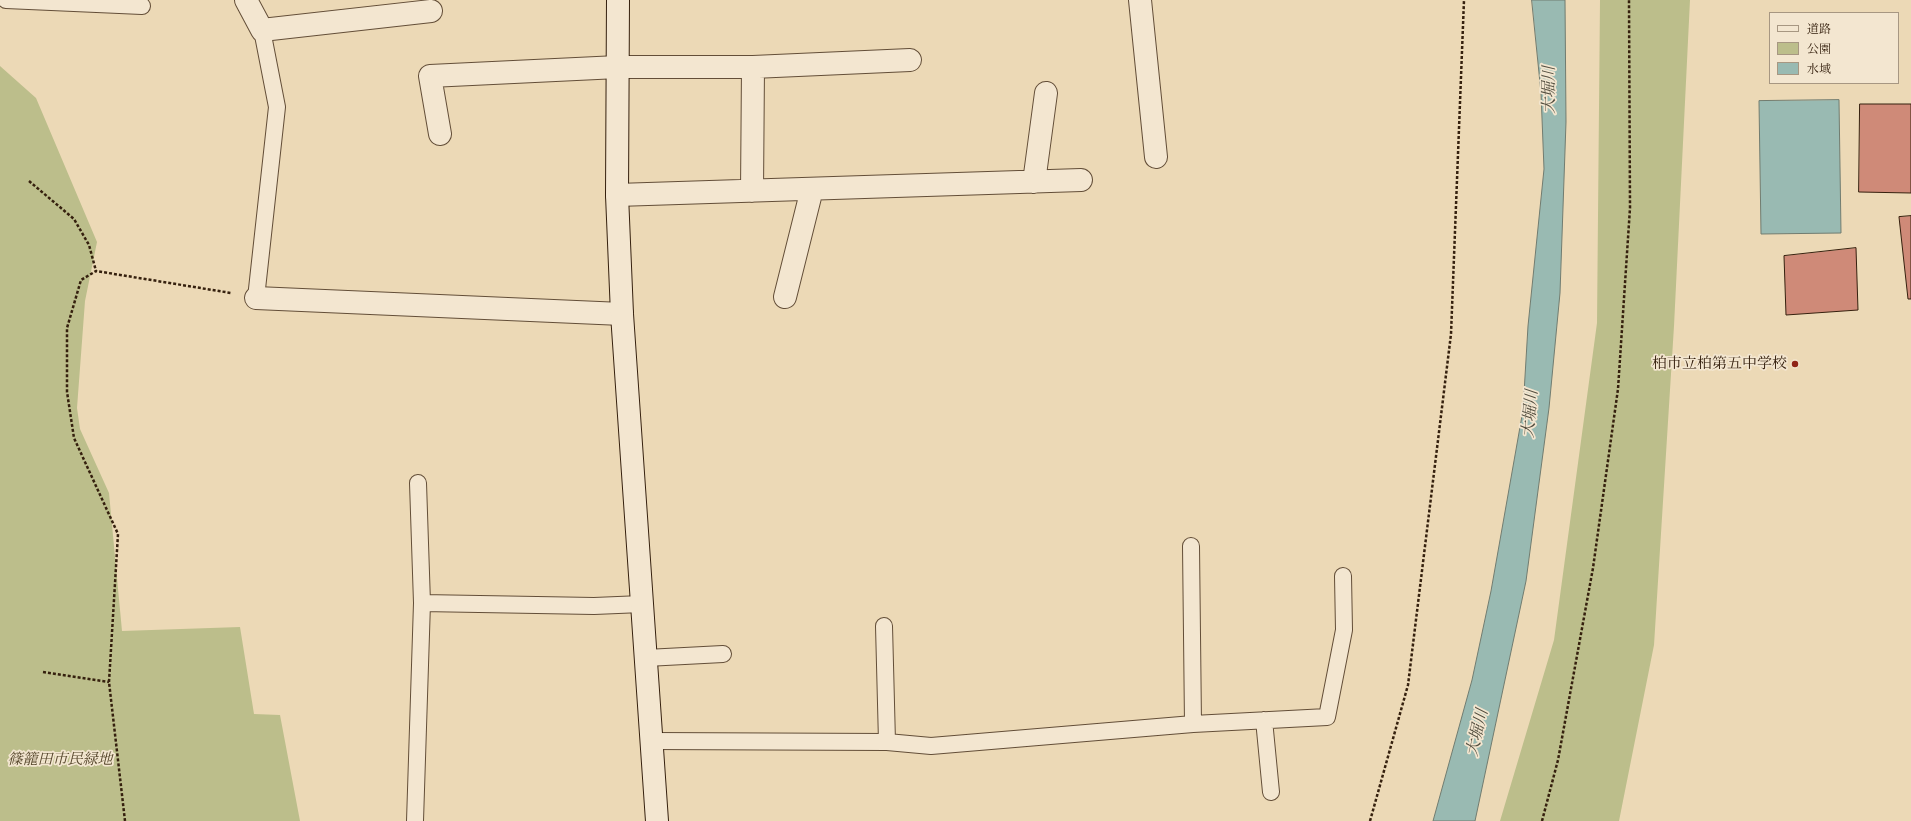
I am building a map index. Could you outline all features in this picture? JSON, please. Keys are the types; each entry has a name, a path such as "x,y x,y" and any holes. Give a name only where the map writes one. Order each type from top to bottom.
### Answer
{"street":[{"path":"246,0 262,30 431,11"},
{"path":"618,0 617,196 622,314 657,821"},
{"path":"1140,0 1156,157"},
{"path":"440,134 430,76 618,67 753,68 910,60"},
{"path":"752,191 753,68"},
{"path":"1034,182 1046,93"},
{"path":"617,196 1081,180"},
{"path":"785,296 812,189"},
{"path":"256,298 622,314"}],"lane":[{"path":"6,0 142,6"},
{"path":"256,298 277,108 262,30"},
{"path":"415,821 422,603 418,483"},
{"path":"1191,546 1193,724"},
{"path":"652,741 887,742 931,746 1193,724 1327,717 1344,630 1343,576"},
{"path":"422,603 594,606 642,604"},
{"path":"884,626 887,742"},
{"path":"646,658 723,654"},
{"path":"1264,720 1271,792"}],"path":[{"path":"1370,821 1408,685 1451,334 1464,0"},
{"path":"1542,821 1558,760 1593,568 1618,389 1630,208 1630,0"},
{"path":"29,181 74,219 88,245 96,271"},
{"path":"125,821 109,682 118,534 74,438 66,392 67,328 81,280 96,271 256,298"},
{"path":"43,672 109,682"}],"green space":[{"path":"1600,0 1690,0 1674,326 1654,645 1619,821 1500,821 1554,640 1597,323"},
{"name":"篠籠田市民緑地","path":"0,66 36,98 97,242 85,301 77,408 80,429 109,493 122,631 240,627 254,714 280,715 300,821 0,821"}],"water":[{"name":"大堀川","path":"1532,0 1565,0 1566,122 1560,293 1549,408 1526,581 1475,821 1433,821 1472,680 1491,591 1523,410 1528,326 1544,169 1541,93"},
{"path":"1839,100 1841,233 1761,234 1759,101"}],"building":[{"path":"1860,104 1911,104 1911,193 1859,192"},
{"path":"1911,216 1911,299 1908,299 1899,217"},
{"path":"1856,248 1858,310 1786,315 1784,256"}],"place":[{"name":"柏市立柏第五中学校","path":"1795,364"}]}
